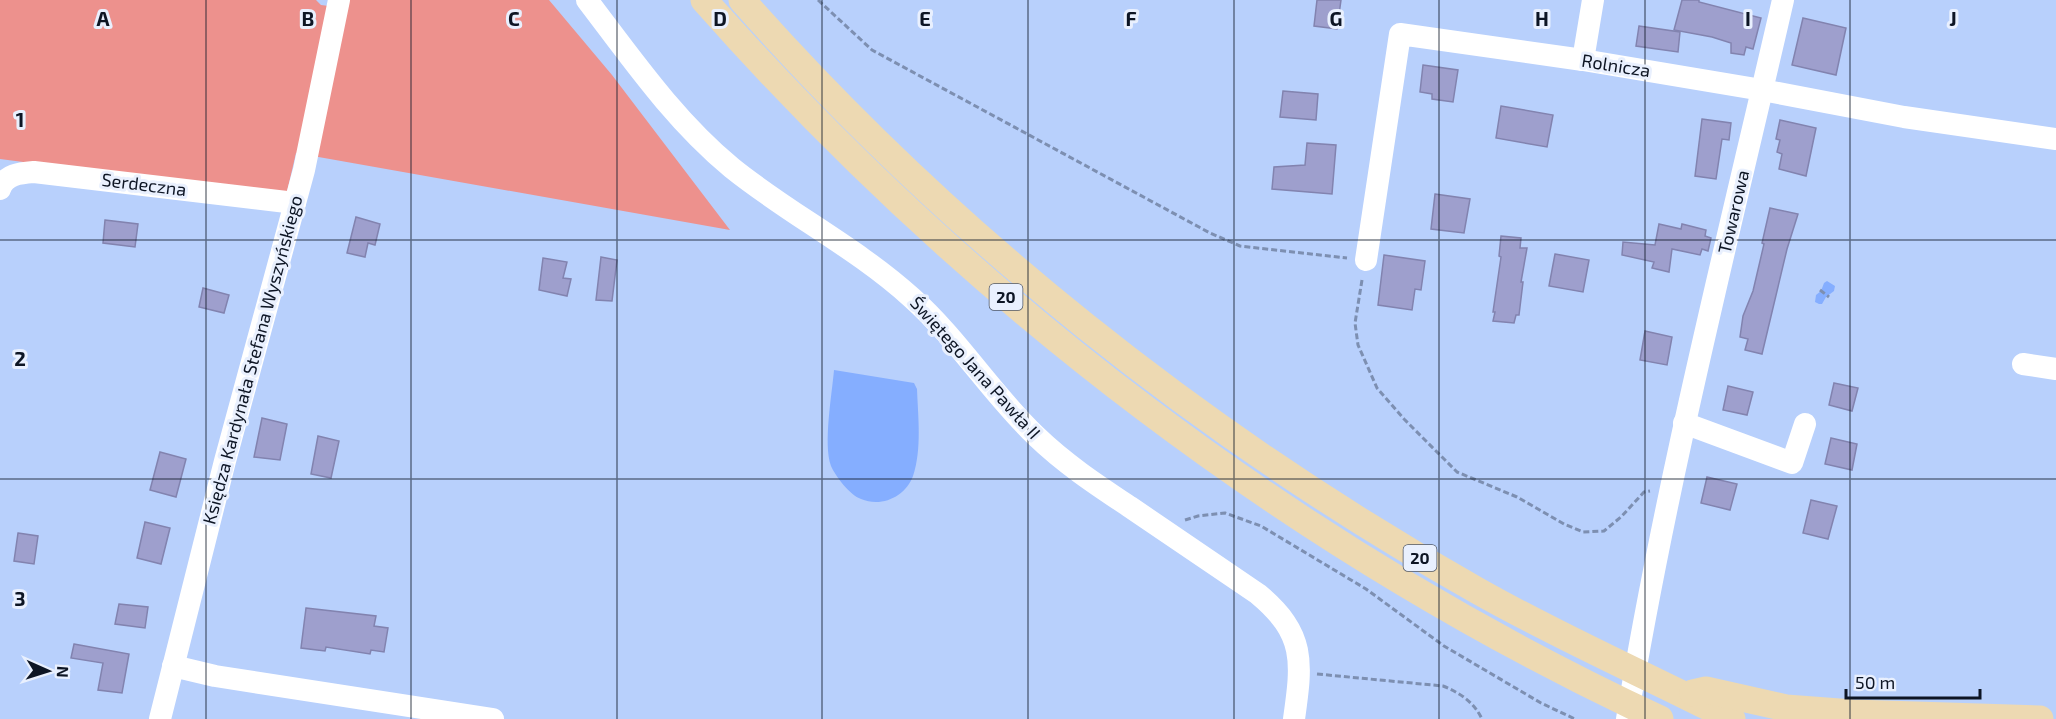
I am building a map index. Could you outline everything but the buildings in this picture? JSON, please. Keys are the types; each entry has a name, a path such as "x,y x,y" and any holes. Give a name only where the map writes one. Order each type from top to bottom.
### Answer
{"main road":[{"name":"20","path":"704,0 753,56 932,233 1086,364 1237,474 1348,549 1508,642 1660,719"},
{"name":"20","path":"742,0 865,130 951,212 1094,333 1171,392 1253,451 1363,524 1422,559 1554,633 1732,719"},
{"path":"1686,695 1706,690 1786,708 1852,713 2040,719"}],"street":[{"name":"Księdza Kardynała Stefana Wyszyńskiego","path":"160,719 225,461 304,170 339,0"},
{"name":"Świętego Jana Pawła II","path":"587,0 650,84 700,139 733,168 873,266 912,298 955,342 1011,411 1075,470 1271,605 1294,639 1299,654 1300,672 1294,719"},
{"path":"1583,60 1593,0"},
{"name":"Towarowa","path":"1627,719 1641,632 1668,496 1783,0"},
{"name":"Rolnicza","path":"1366,260 1400,34 1583,60 1904,117 2056,139"},
{"name":"Serdeczna","path":"0,189 8,177 34,172 295,203"},
{"path":"2023,364 2056,369"},
{"path":"1684,423 1792,463 1805,423"},
{"path":"173,666 215,676 493,719"}],"path":[{"path":"818,0 872,50 1210,233 1240,246 1366,260 1355,323 1358,345 1377,388 1404,419 1457,472 1517,497 1564,524 1583,532 1604,531 1622,517 1644,492 1653,490 1668,496"},
{"path":"1820,290 1829,297"},
{"path":"1160,528 1198,516 1225,513 1261,526 1366,589 1444,646 1541,703 1575,719"},
{"path":"1300,672 1443,686 1470,702 1479,711 1482,719"}],"shaded area":[{"path":"0,0 316,0 321,5 345,8 348,0 549,0 612,75 730,230 296,153 286,196 0,159"}],"water":[{"path":"1827,281 1835,286 1834,291 1826,297 1822,304 1819,304 1815,302 1816,295"},
{"path":"834,370 914,383 917,389 919,433 916,466 910,483 905,489 885,501 869,501 852,494 831,466 828,432"}]}
